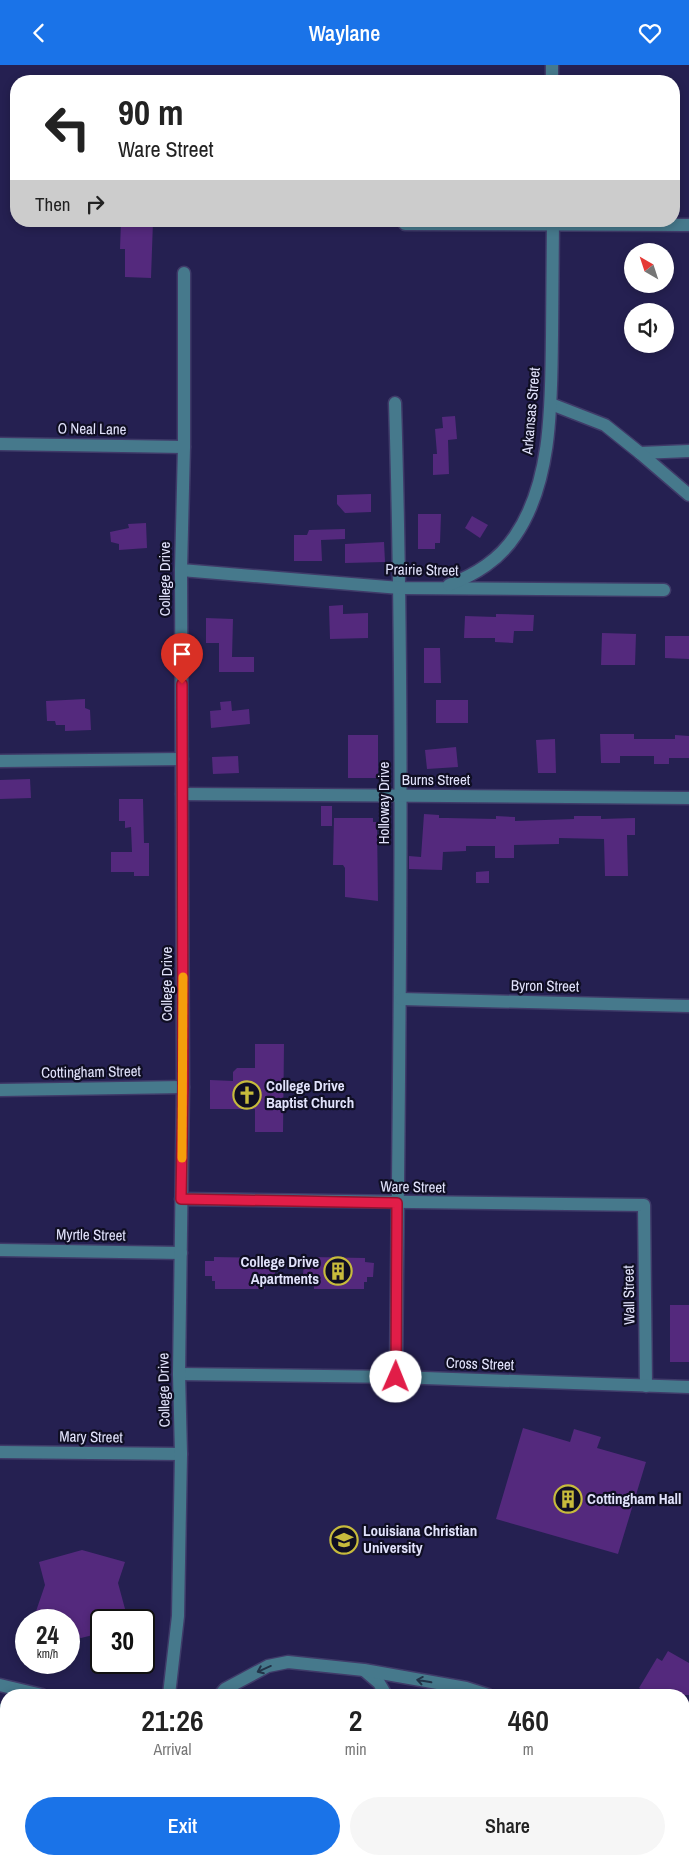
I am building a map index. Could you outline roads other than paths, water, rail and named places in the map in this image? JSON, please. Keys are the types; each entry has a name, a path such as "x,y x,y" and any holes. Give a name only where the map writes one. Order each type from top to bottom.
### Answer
{"street":[{"name":"Arkansas Street","path":"442,587 467,578 486,567 502,553 516,535 527,513 541,474 548,442 551,404 553,227"},
{"name":"College Drive","path":"171,1689 178,1616 181,1454 179,1374 183,1087 181,570 184,447 184,273"},
{"name":"Holloway Drive","path":"395,403 400,587 401,999 396,1377"},
{"path":"551,404 604,425 689,495"},
{"name":"O Neal Lane","path":"0,444 184,447"},
{"path":"640,453 689,451"},
{"name":"Prairie Street","path":"181,570 400,587 664,590"},
{"path":"0,761 182,759"},
{"name":"Burns Street","path":"182,794 689,798"},
{"name":"Byron Street","path":"401,999 689,1006"},
{"name":"Cottingham Street","path":"0,1090 183,1087"},
{"name":"Ware Street","path":"181,1199 644,1205"},
{"name":"Wall Street","path":"644,1205 646,1386"},
{"name":"Myrtle Street","path":"0,1250 181,1253"},
{"name":"Cross Street","path":"179,1374 396,1377 689,1387"},
{"name":"Mary Street","path":"0,1452 181,1454"},
{"path":"225,1689 268,1666 288,1662 364,1670 469,1689"},
{"path":"364,1670 379,1683 382,1689"},
{"path":"0,1685 17,1689"}],"place":[{"name":"College Drive Baptist Church","path":"247,1095"},
{"name":"College Drive Apartments","path":"338,1271"},
{"name":"Cottingham Hall","path":"568,1499"},
{"name":"Louisiana Christian University","path":"344,1540"}]}
